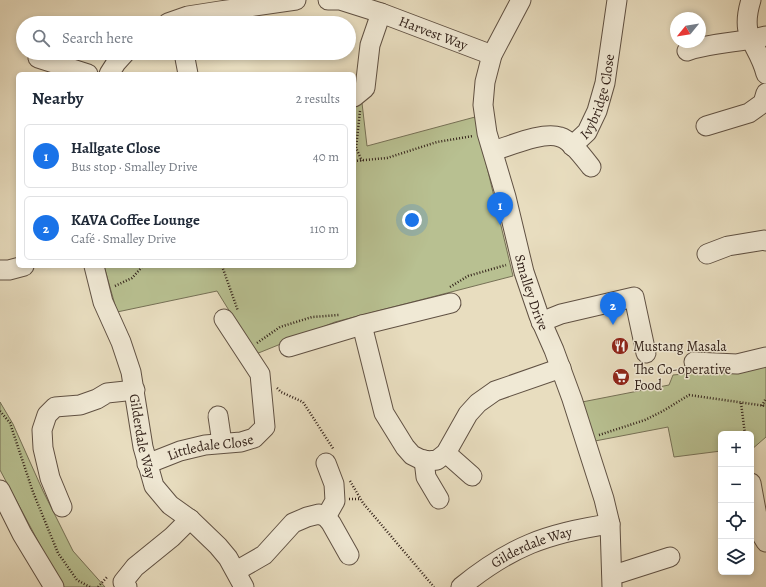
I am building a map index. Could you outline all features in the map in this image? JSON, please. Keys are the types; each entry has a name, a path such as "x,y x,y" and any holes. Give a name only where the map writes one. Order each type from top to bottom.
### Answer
{"street":[{"path":"193,16 242,4 296,0"},
{"name":"Harvest Way","path":"338,0 381,13 492,55"},
{"name":"Smalley Drive","path":"521,0 492,55 485,82 483,106 488,133 516,235 524,272 541,322 561,368 598,477 610,524 612,580"},
{"name":"Ivybridge Close","path":"572,146 587,132 597,111 605,83 617,0"},
{"path":"751,0 747,16 747,31 758,38 766,74"},
{"path":"359,92 370,45 381,13"},
{"path":"687,51 703,46 758,38"},
{"path":"44,60 82,72"},
{"path":"110,72 119,60"},
{"path":"185,60 188,72"},
{"path":"706,126 749,113 763,103 766,93"},
{"path":"493,151 540,136 560,137 577,150 591,167"},
{"path":"706,254 728,246 764,240 766,241"},
{"path":"0,270 16,268"},
{"path":"94,268 101,297"},
{"name":"Gilderdale Way","path":"101,297 131,372 147,464 154,486 170,504 190,519 218,546 228,558 240,579"},
{"path":"541,322 561,314 634,297 646,353"},
{"path":"289,347 362,325 451,303"},
{"name":"Littledale Close","path":"147,464 192,448 222,443 241,442 254,438 265,427 260,374 224,319"},
{"path":"362,325 384,413 405,448 412,455 428,461 437,460 446,453 468,414 487,396 495,391 561,368"},
{"path":"694,362 737,364 766,357"},
{"path":"62,507 50,478 43,448 42,430 47,414 48,402 80,405 97,399 107,393 135,390"},
{"path":"218,416 222,443"},
{"path":"446,453 472,476"},
{"path":"424,460 426,477 439,499"},
{"path":"326,463 334,484 335,501 326,517"},
{"path":"0,490 22,534 54,587"},
{"path":"754,499 760,532 766,542"},
{"path":"240,579 293,523 307,517 320,514 326,517 331,523 349,555"},
{"path":"125,584 135,567 172,537 190,519"},
{"name":"Gilderdale Way","path":"460,587 501,558 533,542 574,530 610,524"},
{"path":"612,580 620,573 670,557"}],"path":[{"path":"359,92 360,119 356,148 362,161"},
{"path":"356,161 387,158 437,142 467,138 488,133"},
{"path":"101,297 118,285 132,278 141,268"},
{"path":"585,439 645,420 689,395 766,406"},
{"path":"762,406 766,398"},
{"path":"741,403 745,431"},
{"path":"0,411 10,423 33,492 58,553 78,580 90,587"}],"green space":[{"path":"356,103 362,103 367,146 475,117 513,276 335,322 256,354 217,291 117,312 105,268 356,268"},
{"path":"766,363 766,437 754,447 754,431 718,431 718,451 674,457 668,427 595,441 582,402 669,385 673,375 716,371"},
{"path":"0,402 13,424 43,491 73,551 105,587 62,586 0,470"}],"place":[{"name":"Hallgate Close","path":"500,225"},
{"name":"KAVA Coffee Lounge","path":"613,325"},
{"name":"Mustang Masala","path":"620,346"},
{"name":"The Co-operative Food","path":"621,377"}]}
